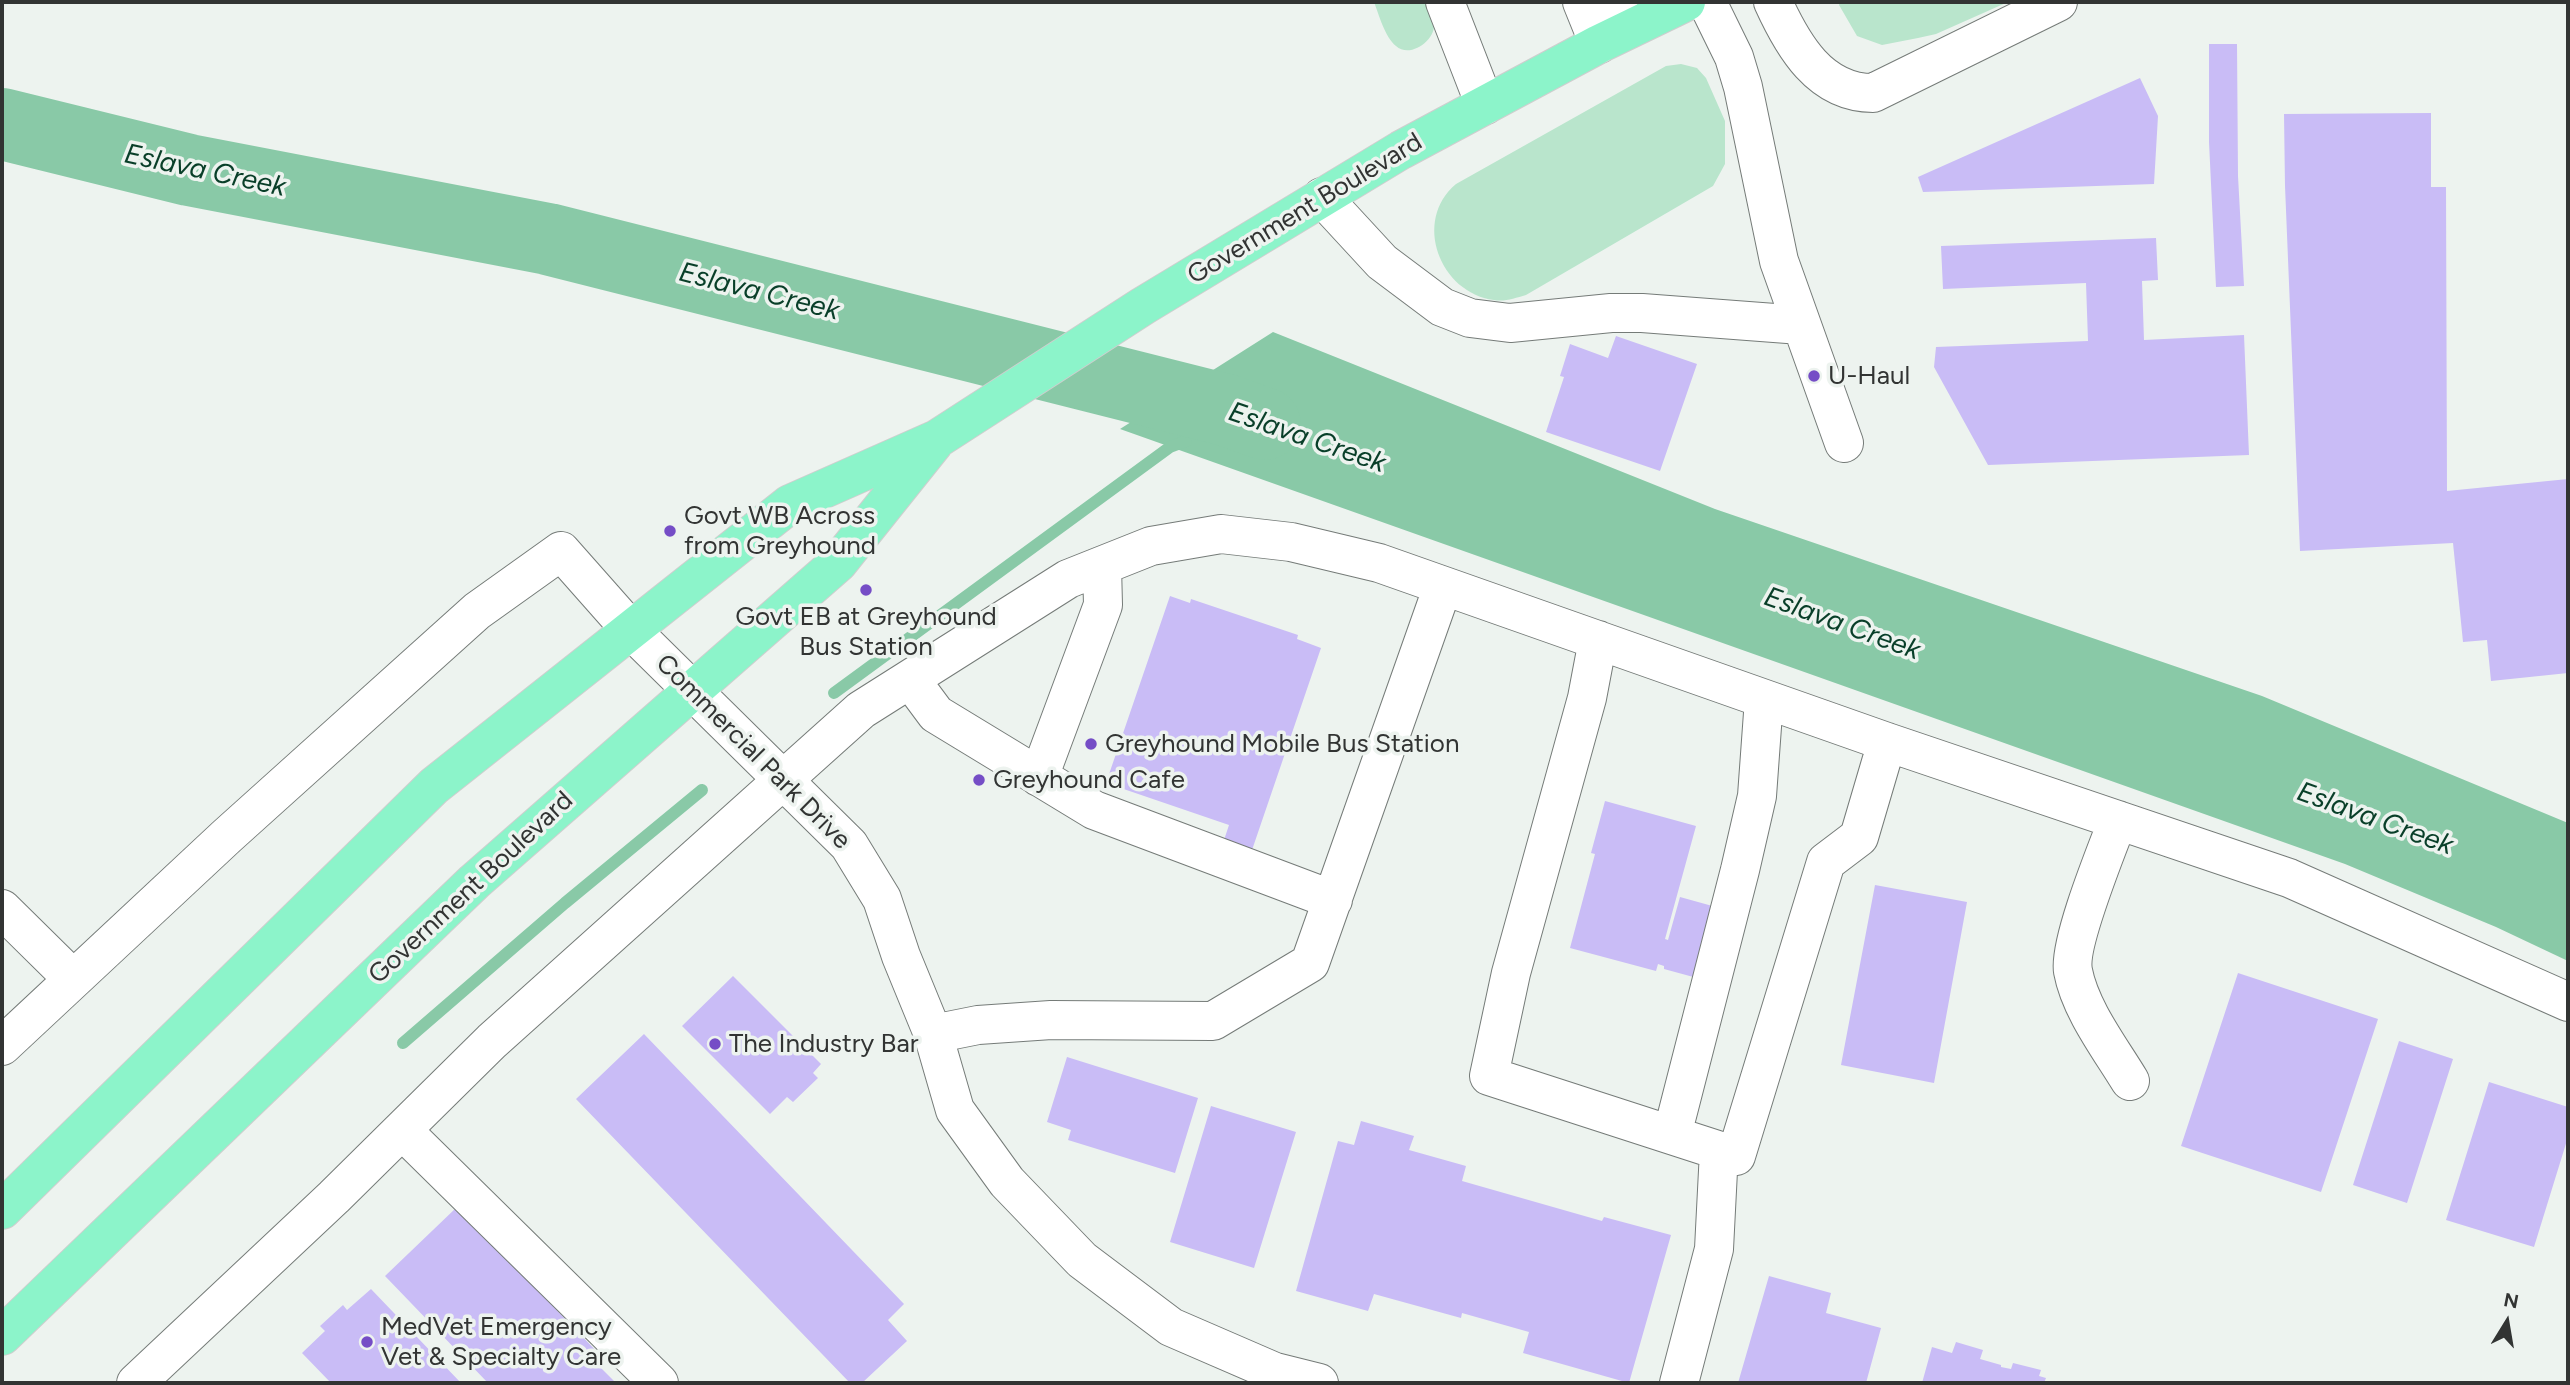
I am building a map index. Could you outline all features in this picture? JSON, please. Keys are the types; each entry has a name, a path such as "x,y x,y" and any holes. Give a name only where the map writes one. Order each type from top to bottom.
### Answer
{"main road":[{"name":"Government Boulevard","path":"2,1210 434,786 790,504 937,439 1143,306 1401,150 1485,105 1614,25 1686,2"},
{"name":"Government Boulevard","path":"2,1336 474,881 838,563 937,439"}],"street":[{"path":"1445,2 1485,105"},
{"path":"1582,2 1614,25"},
{"path":"1707,2 1737,67 1779,261 1844,443"},
{"path":"1773,2 1787,33 1824,79 1837,87 1856,93 1873,93 2058,2"},
{"path":"1322,197 1382,262 1442,307 1470,318 1510,323 1611,313 1642,313 1801,325"},
{"path":"136,1383 492,1041 861,710 1068,579 1152,546 1221,534 1291,542 1379,563 1887,743 2289,878 2568,1002"},
{"name":"Commercial Park Drive","path":"73,979 477,611 561,551 630,629 849,845 882,899 901,956 933,1034 955,1110 1007,1182 1082,1260 1171,1327 1275,1372 1319,1383"},
{"path":"1039,777 1103,606 1102,566"},
{"path":"933,1034 978,1025 1051,1020 1213,1021 1310,963 1443,586"},
{"path":"1598,640 1587,698 1511,974 1489,1076 1736,1157 1826,863 1859,837 1887,743"},
{"path":"910,679 936,714 1094,810 1333,900"},
{"path":"1672,1135 1757,796 1764,699"},
{"path":"2118,820 2073,953 2073,970 2088,1012 2130,1081"},
{"path":"2,909 73,979 2,1046"},
{"path":"402,1130 659,1383"},
{"path":"1679,1383 1714,1249 1719,1151"}],"shaded area":[{"path":"1374,2 1425,2 1434,22 1431,35 1415,49 1396,46 1383,26"},
{"path":"1840,2 2008,2 1936,34 1882,45 1857,36 1839,5"},
{"path":"1681,64 1697,68 1706,78 1725,121 1725,164 1713,186 1526,295 1494,300 1475,295 1459,284 1438,253 1434,235 1436,217 1443,199 1456,184 1666,66"}],"water":[{"path":"1273,332 1715,509 2262,696 2568,823 2568,961 2496,927 2345,864 1120,429"}],"building":[{"path":"2209,44 2237,44 2238,176 2244,286 2216,287 2209,142"},
{"path":"2140,78 2158,116 2154,184 1923,192 1918,177"},
{"path":"2431,113 2431,187 2446,187 2447,491 2568,479 2568,673 2491,681 2487,640 2463,642 2453,543 2300,551 2284,114"},
{"path":"2156,238 2158,280 2142,281 2144,340 2244,335 2249,455 1988,465 1934,367 1936,347 2088,341 2086,283 1943,289 1941,246"},
{"path":"1616,336 1697,364 1660,471 1546,432 1564,377 1560,376 1570,344 1608,358"},
{"path":"1170,596 1190,603 1191,599 1298,635 1297,639 1321,648 1252,850 1224,840 1229,825 1106,783"},
{"path":"1605,801 1696,826 1665,939 1668,940 1680,897 1716,907 1697,978 1664,969 1664,966 1658,964 1656,971 1570,948 1595,854 1591,853"},
{"path":"1875,885 1967,902 1934,1083 1841,1065"},
{"path":"2238,973 2378,1019 2321,1192 2181,1146"},
{"path":"733,976 821,1064 813,1073 818,1078 793,1102 787,1097 770,1114 682,1026"},
{"path":"644,1034 904,1304 888,1320 907,1341 862,1383 850,1383 576,1099"},
{"path":"2399,1041 2453,1059 2407,1203 2353,1185"},
{"path":"1067,1057 1198,1098 1175,1173 1068,1140 1071,1130 1047,1122"},
{"path":"2489,1082 2568,1107 2568,1137 2534,1247 2446,1220"},
{"path":"1211,1106 1296,1132 1254,1268 1170,1242"},
{"path":"1361,1121 1414,1136 1409,1150 1466,1166 1462,1181 1602,1221 1604,1217 1671,1235 1629,1383 1523,1353 1529,1332 1462,1313 1461,1318 1374,1294 1368,1311 1296,1291 1338,1141 1354,1145"},
{"path":"457,1207 603,1358 597,1364 616,1383 488,1383 385,1276"},
{"path":"1769,1276 1831,1293 1826,1313 1881,1328 1866,1383 1738,1383"},
{"name":"MedVet Emergency Vet & Specialty Care","path":"371,1289 461,1383 331,1383 302,1353 325,1331 320,1326 343,1305 347,1310"},
{"path":"1956,1342 1983,1350 1980,1359 2001,1367 2011,1369 2013,1363 2041,1370 2039,1376 2046,1378 2044,1383 1922,1383 1932,1347 1952,1353"}],"waterway":[{"name":"Eslava Creek","path":"2,124 189,170 548,239 1226,410 1265,424"},
{"path":"834,693 1170,447 1186,441"},
{"path":"403,1043 565,903 702,790"}],"place":[{"name":"U-Haul","path":"1814,376"},
{"name":"Govt WB Across from Greyhound","path":"670,531"},
{"name":"Govt EB at Greyhound Bus Station","path":"866,590"},
{"name":"Greyhound Mobile Bus Station","path":"1091,744"},
{"name":"Greyhound Cafe","path":"979,780"},
{"name":"The Industry Bar","path":"715,1044"},
{"name":"MedVet Emergency Vet & Specialty Care","path":"367,1342"}]}
